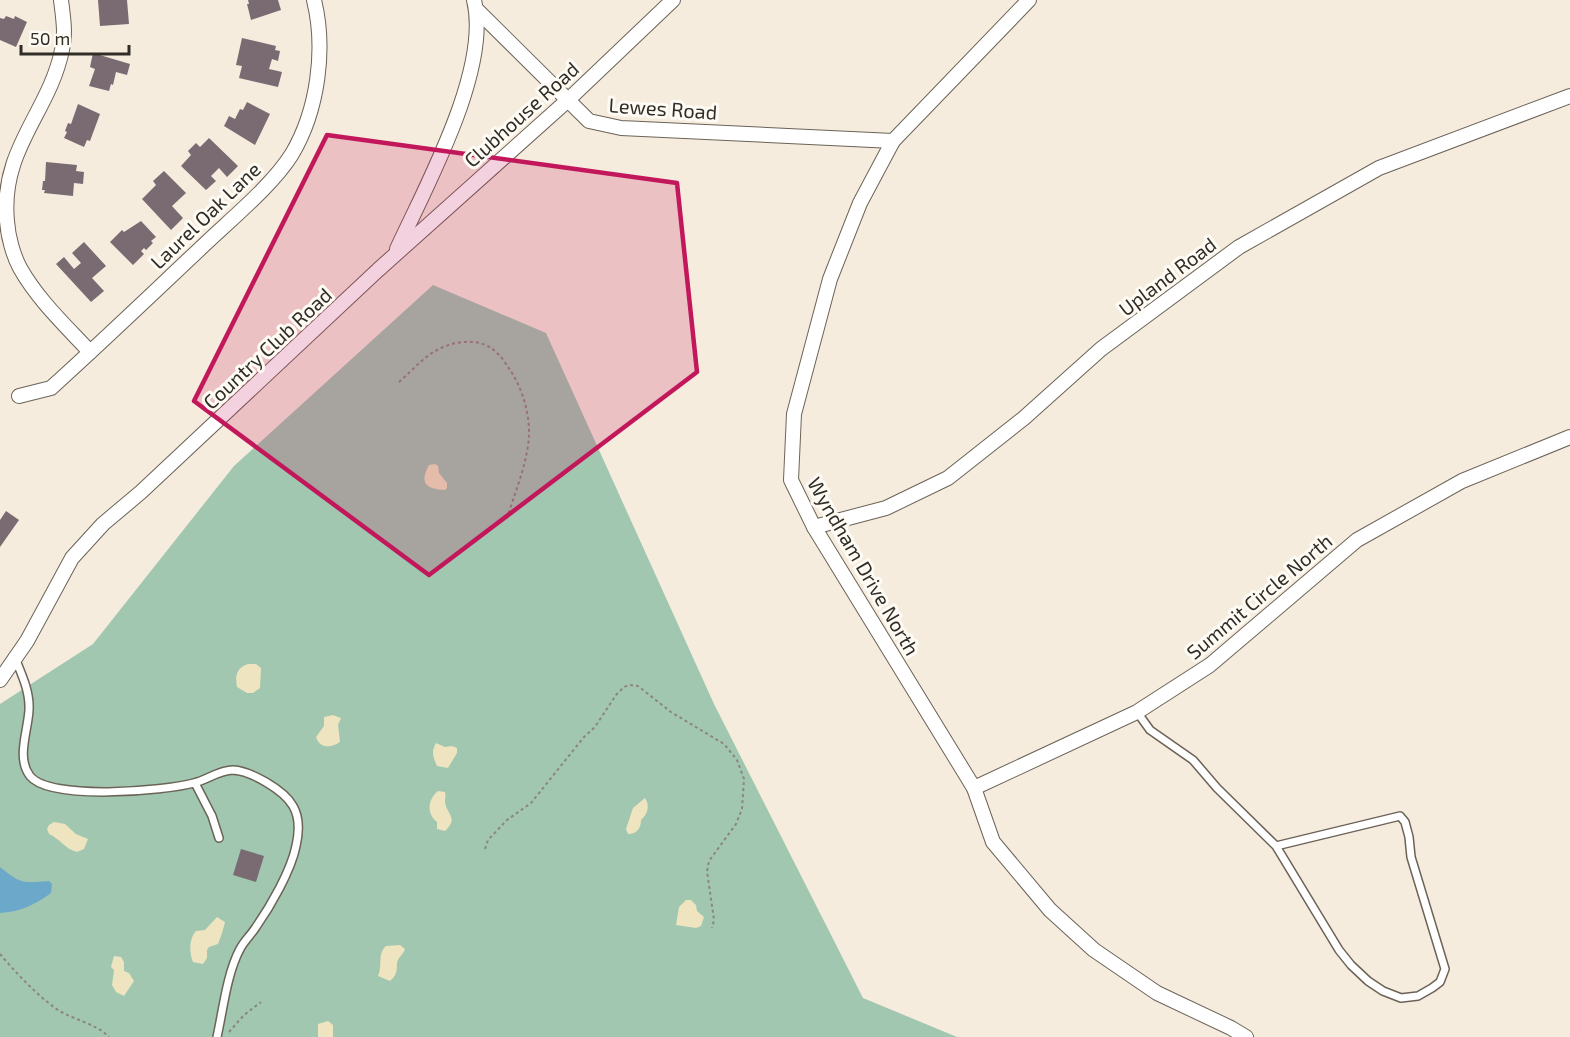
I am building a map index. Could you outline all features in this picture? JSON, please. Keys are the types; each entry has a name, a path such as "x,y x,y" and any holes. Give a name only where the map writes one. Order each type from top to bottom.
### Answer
{"street":[{"path":"61,0 65,36 57,71 10,170 6,190 6,212 8,234 19,266 41,297 90,352"},
{"name":"Laurel Oak Lane","path":"19,396 51,388 260,192 291,154 310,113 319,61 318,14 314,0"},
{"name":"Clubhouse Road","path":"394,256 568,100 673,0"},
{"name":"Wyndham Drive North","path":"1029,0 893,141 860,203 830,279 794,414 791,480 814,527 974,788 993,842 1050,910 1094,950 1157,993 1246,1037"},
{"name":"Lewes Road","path":"475,5 590,121 621,128 893,141"},
{"name":"Country Club Road","path":"0,680 27,641 72,558 103,524 141,492 394,256 455,125 475,54 475,5"},
{"name":"Upland Road","path":"814,527 886,508 948,478 1024,418 1101,349 1239,247 1379,168 1570,96"},
{"name":"Summit Circle North","path":"974,788 1137,712 1210,665 1357,540 1464,480 1570,436"}],"lane":[{"path":"15,658 26,686 29,709 24,760 28,774 34,781 61,790 88,793 195,783 232,770 253,775 277,789 293,806 299,827 296,849 278,891 240,949 231,976 217,1037"},
{"path":"1137,712 1150,730 1193,760 1217,788 1276,846 1339,950 1368,981 1383,991 1401,998 1418,996 1440,982 1445,969 1442,955 1416,875 1405,822 1400,816 1276,846"},
{"path":"195,783 212,816 219,838"}],"path":[{"path":"399,382 437,350 455,344 466,341 485,344 497,352 512,373 522,393 529,432 527,448 506,521"},
{"path":"484,849 488,840 507,819 531,803 584,737 595,727 615,695 629,685 638,686 671,712 724,744 737,760 744,779 742,809 736,824 709,861 707,871 714,920 712,928"},
{"path":"0,954 55,1008 79,1022 102,1029 109,1037"},
{"path":"226,1037 244,1015 261,1002"}],"highlighted area":[{"path":"327,135 677,183 697,372 429,575 194,401"}],"green space":[{"path":"433,285 546,333 714,704 863,998 957,1037 0,1037 0,704 93,644 234,466"}],"sand":[{"path":"435,464 447,483 445,490 426,484 426,471 429,465"},
{"path":"248,664 256,664 261,668 260,688 253,693 247,693 237,687 237,673"},
{"path":"333,715 341,718 338,725 340,742 330,746 320,744 316,737 324,726 324,717"},
{"path":"436,743 445,747 457,748 457,753 448,768 437,766 434,760 433,749"},
{"path":"438,791 445,792 446,806 452,820 445,831 437,829 437,822 430,810 430,802"},
{"path":"645,798 648,809 636,832 628,834 626,829 633,808"},
{"path":"54,822 65,824 76,834 88,839 84,849 73,851 49,834 47,829"},
{"path":"686,900 691,900 696,905 697,911 704,917 701,926 696,928 676,925 679,907"},
{"path":"217,917 225,922 218,944 209,947 203,964 193,962 190,946 194,934 196,931 205,930"},
{"path":"400,945 405,949 399,958 393,978 390,981 378,976 383,949 386,946"},
{"path":"114,956 121,957 124,962 124,971 129,973 134,981 124,996 116,992 112,985 114,970 111,967"},
{"path":"328,1021 333,1025 333,1037 318,1037 318,1024"}],"water":[{"path":"0,867 22,881 49,881 52,884 51,893 27,907 0,913"}],"building":[{"path":"98,0 127,0 129,24 100,26"},
{"path":"248,0 278,0 281,10 251,20"},
{"path":"6,16 14,19 15,16 27,22 16,47 0,40 0,18 4,19"},
{"path":"242,38 276,46 275,50 280,51 278,61 272,59 269,69 282,72 278,87 239,78 242,66 236,65"},
{"path":"93,53 130,64 127,75 116,72 109,91 89,86 95,69 90,67"},
{"path":"247,102 270,114 255,145 224,126 229,116 235,119"},
{"path":"78,104 100,114 90,141 87,140 84,147 64,138 68,123 71,124"},
{"path":"209,138 238,166 227,177 219,168 211,176 216,181 206,190 181,166 191,155 188,151 196,143 200,147"},
{"path":"46,162 77,165 76,171 84,172 83,184 74,183 73,196 44,193 45,190 42,190"},
{"path":"164,171 186,193 172,206 183,218 171,230 142,199 156,185 153,181"},
{"path":"141,221 156,237 146,250 144,248 141,251 144,254 133,265 110,242 122,230 124,232"},
{"path":"84,242 106,266 92,278 104,291 91,302 56,264 64,257 74,269 81,263 72,253"},
{"path":"6,511 19,520 0,547 0,520"},
{"path":"241,849 264,856 256,882 233,875"}]}
